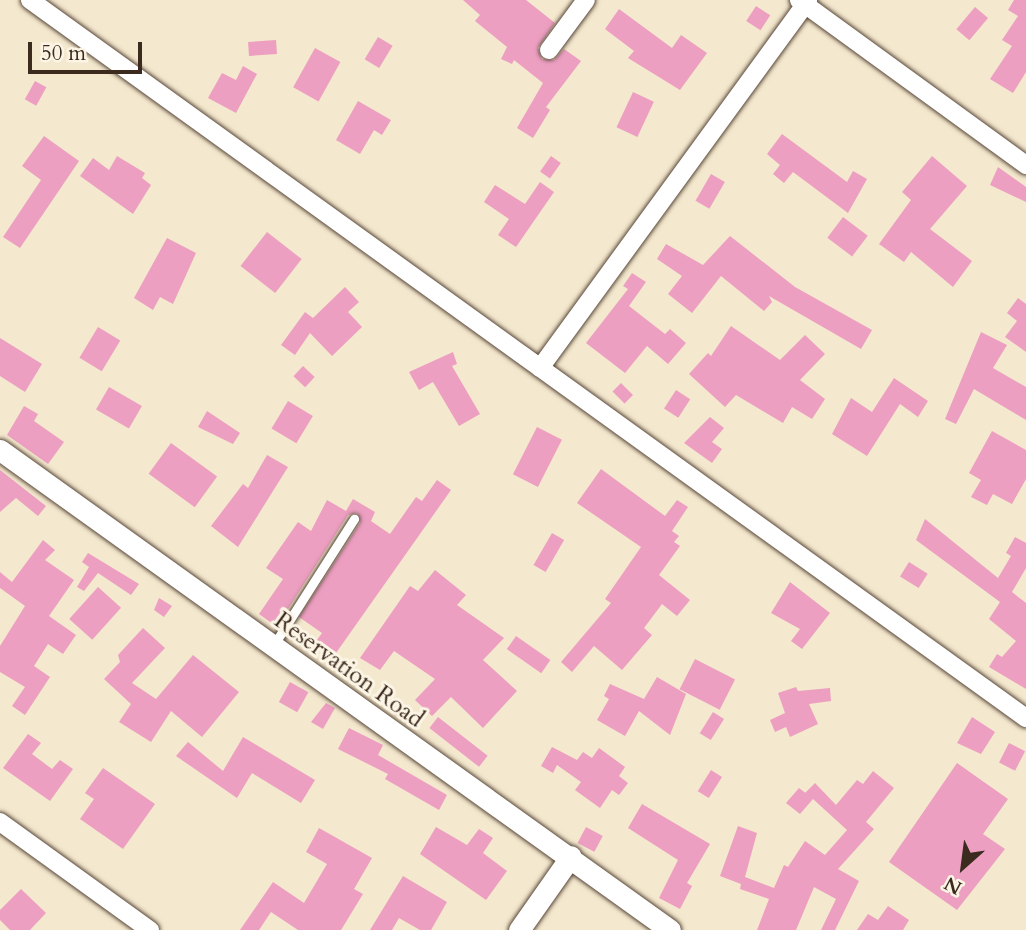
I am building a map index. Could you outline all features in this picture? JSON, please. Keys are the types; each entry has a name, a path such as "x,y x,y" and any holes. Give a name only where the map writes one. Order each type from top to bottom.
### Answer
{"street":[{"path":"30,0 1026,718"},
{"path":"549,50 586,0"},
{"path":"540,368 804,2 1026,165"},
{"name":"Reservation Road","path":"0,450 272,648 571,856 670,930"},
{"path":"0,822 150,930"},
{"path":"519,930 571,856"}],"lane":[{"path":"272,648 355,519"}],"building":[{"path":"463,0 526,0 555,23 538,48 542,59 554,60 564,49 581,61 546,107 550,110 533,138 517,128 543,83 514,60 512,64 501,59 507,47 475,21 480,15"},
{"path":"1014,0 1026,0 1026,72 1013,93 990,79 1012,46 1002,40 1018,16 1008,10"},
{"path":"756,6 770,15 760,30 746,21"},
{"path":"975,7 988,18 969,40 956,29"},
{"path":"619,9 672,48 681,35 707,53 680,90 628,58 634,51 605,29"},
{"path":"378,37 393,46 379,68 365,59"},
{"path":"276,40 277,54 249,56 248,42"},
{"path":"315,48 340,62 319,101 293,87"},
{"path":"243,66 257,74 236,113 208,98 222,73 236,80"},
{"path":"35,81 46,87 36,106 25,99"},
{"path":"633,92 654,102 637,137 617,127"},
{"path":"358,101 391,120 382,135 374,130 360,154 336,140"},
{"path":"782,134 847,182 853,171 867,179 848,213 793,172 784,183 773,174 780,165 767,154"},
{"path":"44,136 79,161 20,248 3,237 41,180 22,166"},
{"path":"117,156 145,173 142,178 151,185 133,214 80,176 93,158 109,170"},
{"path":"551,156 561,163 550,178 540,172"},
{"path":"932,156 967,186 930,229 972,261 953,287 911,252 904,262 879,244 911,200 902,192"},
{"path":"998,167 1026,187 1026,202 990,185"},
{"path":"711,174 725,182 709,209 696,201"},
{"path":"540,182 554,192 516,247 498,235 509,219 484,202 495,185 525,204"},
{"path":"843,217 868,236 852,256 827,238"},
{"path":"267,232 302,259 275,293 241,266"},
{"path":"730,236 795,287 872,330 861,349 769,296 772,302 764,311 721,276 692,313 668,294 682,276 657,259 666,244 703,265"},
{"path":"167,238 196,253 173,304 160,297 153,310 134,298"},
{"path":"632,273 646,282 629,306 665,334 670,329 686,343 668,364 647,346 625,373 586,343 628,289 623,286"},
{"path":"345,287 359,302 348,312 362,327 332,356 310,333 295,355 281,345 305,312 313,318"},
{"path":"1018,298 1026,304 1026,352 1005,337 1017,321 1007,313"},
{"path":"731,326 780,360 805,335 825,354 800,380 825,399 812,419 792,407 783,423 736,395 725,407 689,374 708,353 711,356"},
{"path":"98,327 120,340 102,371 79,358"},
{"path":"981,332 1007,345 993,368 1026,387 1026,420 974,389 956,424 945,419"},
{"path":"0,338 42,364 25,392 0,376"},
{"path":"453,352 457,364 452,366 480,414 459,426 433,382 419,390 409,372"},
{"path":"303,366 315,377 305,387 293,376"},
{"path":"894,378 928,401 918,417 900,404 867,456 832,434 851,398 872,412"},
{"path":"621,383 633,395 625,404 613,391"},
{"path":"109,387 142,406 129,429 96,410"},
{"path":"676,390 690,399 678,418 664,408"},
{"path":"288,401 313,416 296,443 272,428"},
{"path":"24,406 38,414 34,421 64,442 48,464 7,435"},
{"path":"207,411 240,433 233,444 198,427"},
{"path":"710,417 724,428 712,442 722,449 712,463 684,443"},
{"path":"537,427 562,440 538,487 513,474"},
{"path":"992,431 1026,450 1026,479 1012,504 993,494 987,505 971,497 981,480 969,473"},
{"path":"171,443 217,477 195,507 149,474"},
{"path":"267,455 288,467 238,547 211,526 243,484 248,488"},
{"path":"601,469 665,516 677,500 688,507 672,531 679,536 674,542 680,546 659,575 690,600 677,616 662,604 644,628 652,635 622,670 594,646 572,672 561,662 611,603 605,599 641,547 577,503"},
{"path":"0,470 46,506 38,516 16,498 0,512"},
{"path":"437,480 451,490 336,653 317,640 322,633 299,617 360,523 357,513 348,515 288,609 284,607 273,624 259,614 283,579 266,568 298,522 311,531 327,500 346,511 353,499 375,512 371,521 390,534 416,497 422,501"},
{"path":"925,519 998,578 1011,556 1006,553 1015,537 1026,543 1026,568 1012,592 1026,603 1026,689 989,667 997,654 1002,657 1016,641 989,619 1000,602 916,540"},
{"path":"552,533 564,540 546,572 534,565"},
{"path":"43,540 55,550 45,560 74,580 49,616 76,635 63,654 48,644 34,666 50,677 25,715 12,706 25,687 0,672 0,646 25,606 0,588 0,572 12,582"},
{"path":"88,553 139,584 131,595 98,573 84,591 77,587 89,567 82,562"},
{"path":"909,562 928,574 919,588 900,576"},
{"path":"435,570 466,595 457,605 504,638 483,660 517,691 483,728 451,697 432,716 415,700 435,679 394,651 380,670 360,658 410,586 418,591"},
{"path":"790,582 830,613 802,649 791,641 800,629 771,613"},
{"path":"98,587 121,608 92,640 69,619"},
{"path":"159,598 172,606 164,617 154,610"},
{"path":"143,628 165,648 132,683 156,699 193,655 239,692 202,737 171,711 151,742 119,722 131,704 104,679 120,662 118,655"},
{"path":"516,636 550,660 541,673 507,649"},
{"path":"695,659 735,679 720,710 680,689"},
{"path":"657,677 686,694 670,735 639,711 625,736 597,720 609,699 604,696 610,684 644,699"},
{"path":"290,682 308,692 297,712 279,702"},
{"path":"796,687 798,691 830,688 831,701 809,704 818,724 790,737 786,727 775,732 770,720 785,713 778,693"},
{"path":"326,703 335,708 323,729 311,722"},
{"path":"713,712 724,719 711,740 700,733"},
{"path":"438,717 488,756 479,767 429,728"},
{"path":"972,717 995,732 981,754 957,743"},
{"path":"349,728 383,745 378,755 447,795 439,810 385,779 388,774 338,749"},
{"path":"28,734 41,743 32,754 52,769 60,760 73,769 50,801 3,768"},
{"path":"243,737 315,780 301,803 252,773 237,798 176,756 188,742 223,771"},
{"path":"1009,743 1025,751 1015,771 999,763"},
{"path":"552,747 577,760 583,752 592,758 599,748 625,767 619,776 628,783 619,795 612,790 600,808 575,790 581,782 557,765 553,773 541,766"},
{"path":"957,763 1008,799 983,834 1005,849 957,910 889,862"},
{"path":"103,768 155,804 123,849 80,819 94,799 85,793"},
{"path":"711,770 722,777 709,798 698,791"},
{"path":"873,771 894,788 866,822 874,829 838,869 859,881 835,930 821,930 836,899 814,887 796,930 757,930 769,899 740,889 741,884 720,876 738,826 757,833 745,877 774,888 784,865 788,867 805,841 825,855 847,830 813,799 800,814 786,803 799,788 805,793 815,783 836,805 857,780 863,784"},
{"path":"642,804 710,844 687,883 692,886 680,909 659,898 678,860 628,828"},
{"path":"436,827 467,845 479,829 493,838 483,853 507,871 486,900 420,854"},
{"path":"586,827 603,836 594,852 578,843"},
{"path":"319,828 372,858 354,889 363,894 341,930 298,930 271,912 259,930 240,930 273,882 304,903 327,864 306,852"},
{"path":"403,876 447,902 431,930 420,930 399,918 392,930 370,930"},
{"path":"21,889 46,913 30,930 10,930 0,920 0,910"},
{"path":"888,906 909,920 903,930 857,930 868,914 878,920"}]}
